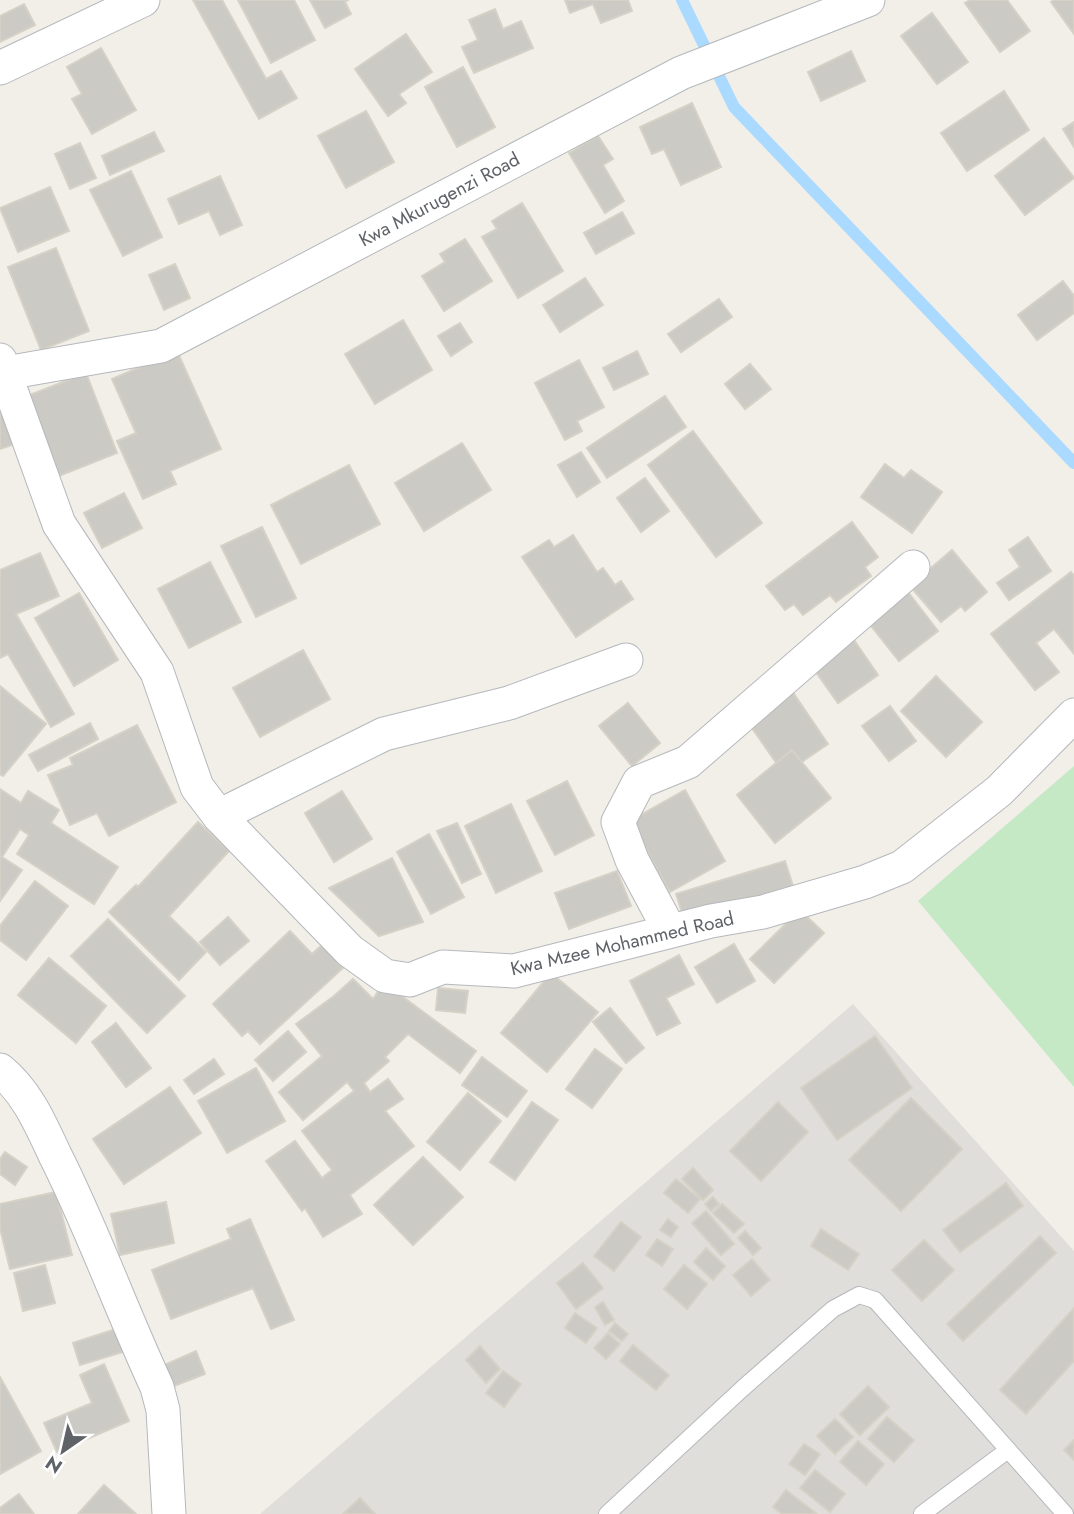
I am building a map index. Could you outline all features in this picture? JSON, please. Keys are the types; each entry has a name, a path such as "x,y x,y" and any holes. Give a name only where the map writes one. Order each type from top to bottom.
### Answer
{"street":[{"path":"0,68 143,0"},
{"name":"Kwa Mkurugenzi Road","path":"2,369 161,346 681,73 868,0"},
{"name":"Kwa Mzee Mohammed Road","path":"2,369 58,524 157,672 197,787 219,816 350,951 385,976 411,980 443,967 514,971 711,921 763,912 865,882 902,867 999,791 1074,715"},
{"path":"670,931 632,860 618,822 639,782 688,762 913,567"},
{"path":"219,816 384,734 509,703 626,660"},
{"path":"0,1070 27,1099 84,1212 157,1387 163,1410 169,1514"}],"lane":[{"path":"607,1514 823,1317 859,1295 875,1300 1065,1514"},
{"path":"922,1514 1008,1450"}],"shaded area":[{"path":"853,1004 1074,1251 1074,1514 260,1514"}],"green space":[{"path":"1074,766 1074,1087 918,901"}],"building":[{"path":"193,0 222,0 266,79 281,71 297,98 259,119"},
{"path":"238,0 294,0 315,40 271,63"},
{"path":"310,0 348,0 345,2 351,14 325,28"},
{"path":"565,0 628,0 632,11 601,23 593,4 570,13"},
{"path":"970,0 1007,0 1030,31 1000,52 965,3"},
{"path":"1074,0 1074,34 1051,2"},
{"path":"24,4 35,25 0,42 0,16"},
{"path":"495,9 503,29 521,21 533,48 474,73 462,47 478,40 469,20"},
{"path":"932,13 968,62 937,84 901,36"},
{"path":"406,34 432,72 399,94 406,103 388,116 355,69"},
{"path":"101,48 136,110 92,134 72,99 82,94 67,67"},
{"path":"851,51 865,81 821,101 808,72"},
{"path":"463,67 495,127 457,147 425,87"},
{"path":"1004,91 1029,130 967,171 941,133"},
{"path":"692,103 721,167 681,185 664,149 652,154 640,127"},
{"path":"366,111 394,162 346,188 318,136"},
{"path":"1074,122 1074,147 1063,129"},
{"path":"154,132 164,151 110,175 102,156"},
{"path":"598,136 613,159 603,165 624,201 605,213 569,153"},
{"path":"1044,138 1074,178 1025,215 995,176"},
{"path":"80,143 96,178 70,189 55,154"},
{"path":"131,171 162,237 123,256 90,190"},
{"path":"220,176 242,225 220,235 209,211 179,224 168,199"},
{"path":"50,187 69,231 18,252 0,208"},
{"path":"522,203 563,271 518,298 482,237 497,229 492,221"},
{"path":"622,212 634,233 596,254 584,233"},
{"path":"465,239 492,281 444,311 422,276 445,262 440,254"},
{"path":"56,248 89,331 41,350 8,267"},
{"path":"175,264 190,298 164,310 149,275"},
{"path":"585,278 603,305 560,332 543,305"},
{"path":"1063,281 1074,296 1074,313 1037,340 1018,315"},
{"path":"719,299 732,317 681,352 668,334"},
{"path":"403,320 432,370 375,404 345,354"},
{"path":"460,323 472,342 451,356 438,336"},
{"path":"177,351 221,449 170,471 176,484 143,499 117,441 136,433 112,379"},
{"path":"637,351 648,374 614,390 603,368"},
{"path":"579,360 604,407 577,421 582,431 565,440 535,383"},
{"path":"750,364 771,389 745,409 725,384"},
{"path":"86,373 117,453 54,478 22,398"},
{"path":"0,396 18,443 0,449"},
{"path":"665,396 686,427 607,478 587,448"},
{"path":"693,431 762,523 716,557 648,465"},
{"path":"462,443 491,490 424,531 395,483"},
{"path":"581,452 600,482 577,497 558,465"},
{"path":"885,464 904,478 911,470 942,492 912,533 861,497"},
{"path":"349,465 380,524 301,564 271,505"},
{"path":"645,478 669,511 641,532 617,498"},
{"path":"124,493 142,528 102,548 84,513"},
{"path":"852,522 878,557 865,567 871,576 836,602 830,595 803,615 794,604 785,610 766,586"},
{"path":"262,527 296,598 256,617 221,546"},
{"path":"573,535 597,572 603,568 615,585 621,581 633,599 576,637 522,557 549,540 554,547"},
{"path":"1028,537 1051,571 1009,600 997,583 1020,567 1009,550"},
{"path":"952,550 987,592 965,611 961,606 941,622 910,586"},
{"path":"40,553 59,596 16,614 74,714 51,727 8,654 0,658 0,570"},
{"path":"210,562 241,622 189,648 158,589"},
{"path":"1071,572 1074,576 1074,654 1054,629 1036,643 1059,672 1035,690 991,634"},
{"path":"908,592 938,631 899,661 868,622"},
{"path":"79,593 118,660 74,686 35,618"},
{"path":"854,640 878,675 838,703 813,668"},
{"path":"303,650 330,699 260,737 233,688"},
{"path":"936,676 982,722 946,757 901,711"},
{"path":"0,686 46,724 3,776 0,774"},
{"path":"792,691 828,744 784,774 747,721"},
{"path":"628,703 660,743 632,766 599,726"},
{"path":"890,706 916,741 889,761 862,726"},
{"path":"90,723 98,739 38,771 29,755"},
{"path":"137,725 176,802 109,836 97,813 70,825 48,775 73,765 70,758"},
{"path":"792,750 831,798 775,843 737,795"},
{"path":"567,781 594,835 555,855 527,801"},
{"path":"0,789 21,803 28,791 59,810 51,823 118,867 94,904 17,854 29,835 20,829 2,857 22,870 0,901"},
{"path":"685,790 725,861 670,892 630,821"},
{"path":"342,791 372,839 334,862 305,813"},
{"path":"511,804 542,871 496,893 465,826"},
{"path":"198,822 229,851 169,916 206,952 179,980 109,912 136,885 138,887"},
{"path":"457,823 481,874 462,883 437,831"},
{"path":"429,834 464,897 431,914 397,852"},
{"path":"392,858 423,922 379,936 329,888"},
{"path":"785,861 793,886 684,919 676,894"},
{"path":"617,871 631,906 569,929 555,893"},
{"path":"35,881 68,906 26,960 0,940 0,926"},
{"path":"800,910 824,933 774,983 750,959"},
{"path":"228,917 249,941 220,965 200,942"},
{"path":"108,919 185,996 147,1033 71,956"},
{"path":"290,931 312,954 322,945 343,968 260,1044 248,1031 242,1036 213,1004"},
{"path":"734,944 755,981 717,1003 695,967"},
{"path":"679,955 694,984 666,998 680,1023 657,1035 630,981"},
{"path":"49,958 106,1006 76,1043 18,995"},
{"path":"551,973 598,1012 547,1072 501,1033"},
{"path":"353,979 373,999 384,983 476,1051 460,1073 408,1034 385,1057 389,1061 364,1083 370,1092 388,1079 403,1099 385,1111 414,1146 350,1195 362,1214 323,1237 305,1208 302,1211 266,1161 295,1141 322,1178 332,1170 302,1131 354,1091 347,1082 303,1120 279,1092 322,1056 296,1024"},
{"path":"438,988 468,991 465,1013 436,1010"},
{"path":"610,1008 644,1048 626,1063 593,1022"},
{"path":"116,1023 151,1068 126,1087 92,1042"},
{"path":"288,1031 306,1052 273,1081 255,1060"},
{"path":"875,1036 912,1088 837,1140 801,1088"},
{"path":"595,1049 622,1069 592,1108 566,1089"},
{"path":"482,1057 527,1091 507,1117 462,1085"},
{"path":"214,1059 224,1074 194,1094 184,1080"},
{"path":"256,1068 285,1121 227,1153 198,1101"},
{"path":"170,1087 201,1133 124,1184 93,1139"},
{"path":"468,1093 501,1121 460,1170 427,1142"},
{"path":"911,1098 962,1149 901,1211 849,1160"},
{"path":"532,1102 558,1120 515,1180 490,1162"},
{"path":"778,1102 808,1132 761,1181 730,1151"},
{"path":"5,1152 27,1167 15,1185 0,1174 0,1159"},
{"path":"423,1157 463,1197 413,1245 374,1205"},
{"path":"693,1168 713,1190 703,1200 682,1179"},
{"path":"676,1179 700,1199 688,1213 664,1193"},
{"path":"1006,1183 1023,1206 960,1252 943,1230"},
{"path":"56,1192 72,1255 10,1269 0,1228 0,1204"},
{"path":"713,1197 719,1204 711,1211 705,1204"},
{"path":"166,1202 174,1243 120,1255 111,1214"},
{"path":"722,1204 744,1224 734,1233 713,1213"},
{"path":"706,1211 734,1244 721,1255 692,1223"},
{"path":"250,1219 294,1320 271,1329 253,1288 171,1319 152,1270 231,1239 227,1229"},
{"path":"668,1219 678,1227 671,1237 660,1230"},
{"path":"621,1222 641,1237 614,1271 594,1256"},
{"path":"821,1229 859,1254 848,1270 811,1246"},
{"path":"745,1231 761,1248 753,1255 738,1238"},
{"path":"1040,1236 1056,1253 963,1341 947,1324"},
{"path":"657,1239 673,1249 662,1266 646,1255"},
{"path":"924,1240 954,1270 922,1301 892,1270"},
{"path":"706,1248 725,1266 713,1280 694,1262"},
{"path":"752,1259 770,1280 751,1296 733,1275"},
{"path":"583,1263 603,1288 576,1309 557,1283"},
{"path":"45,1265 55,1303 23,1311 14,1273"},
{"path":"684,1265 707,1284 687,1309 664,1289"},
{"path":"603,1302 614,1320 605,1325 595,1307"},
{"path":"1074,1308 1074,1361 1026,1414 1000,1390"},
{"path":"575,1313 597,1328 586,1343 565,1328"},
{"path":"615,1323 628,1334 622,1341 609,1331"},
{"path":"122,1327 129,1350 80,1365 73,1343"},
{"path":"608,1333 620,1344 606,1359 594,1348"},
{"path":"633,1345 669,1375 656,1390 620,1361"},
{"path":"480,1346 500,1369 486,1383 466,1360"},
{"path":"196,1351 205,1374 169,1388 160,1367"},
{"path":"104,1364 129,1421 57,1452 44,1423 92,1403 80,1375"},
{"path":"503,1371 521,1384 504,1407 486,1393"},
{"path":"0,1377 41,1451 0,1474"},
{"path":"868,1386 889,1407 860,1435 840,1414"},
{"path":"887,1417 914,1440 894,1462 868,1439"},
{"path":"835,1419 853,1437 835,1454 817,1436"},
{"path":"1074,1440 1074,1460 1064,1450"},
{"path":"858,1441 884,1464 866,1485 840,1462"},
{"path":"804,1444 820,1454 805,1475 789,1464"},
{"path":"815,1470 845,1494 830,1512 800,1488"},
{"path":"104,1485 136,1514 78,1514"},
{"path":"786,1490 817,1514 782,1514 773,1507"},
{"path":"19,1494 34,1514 0,1514 0,1508"},
{"path":"360,1498 375,1514 343,1514"}],"waterway":[{"path":"682,0 734,107 1074,463"}]}
